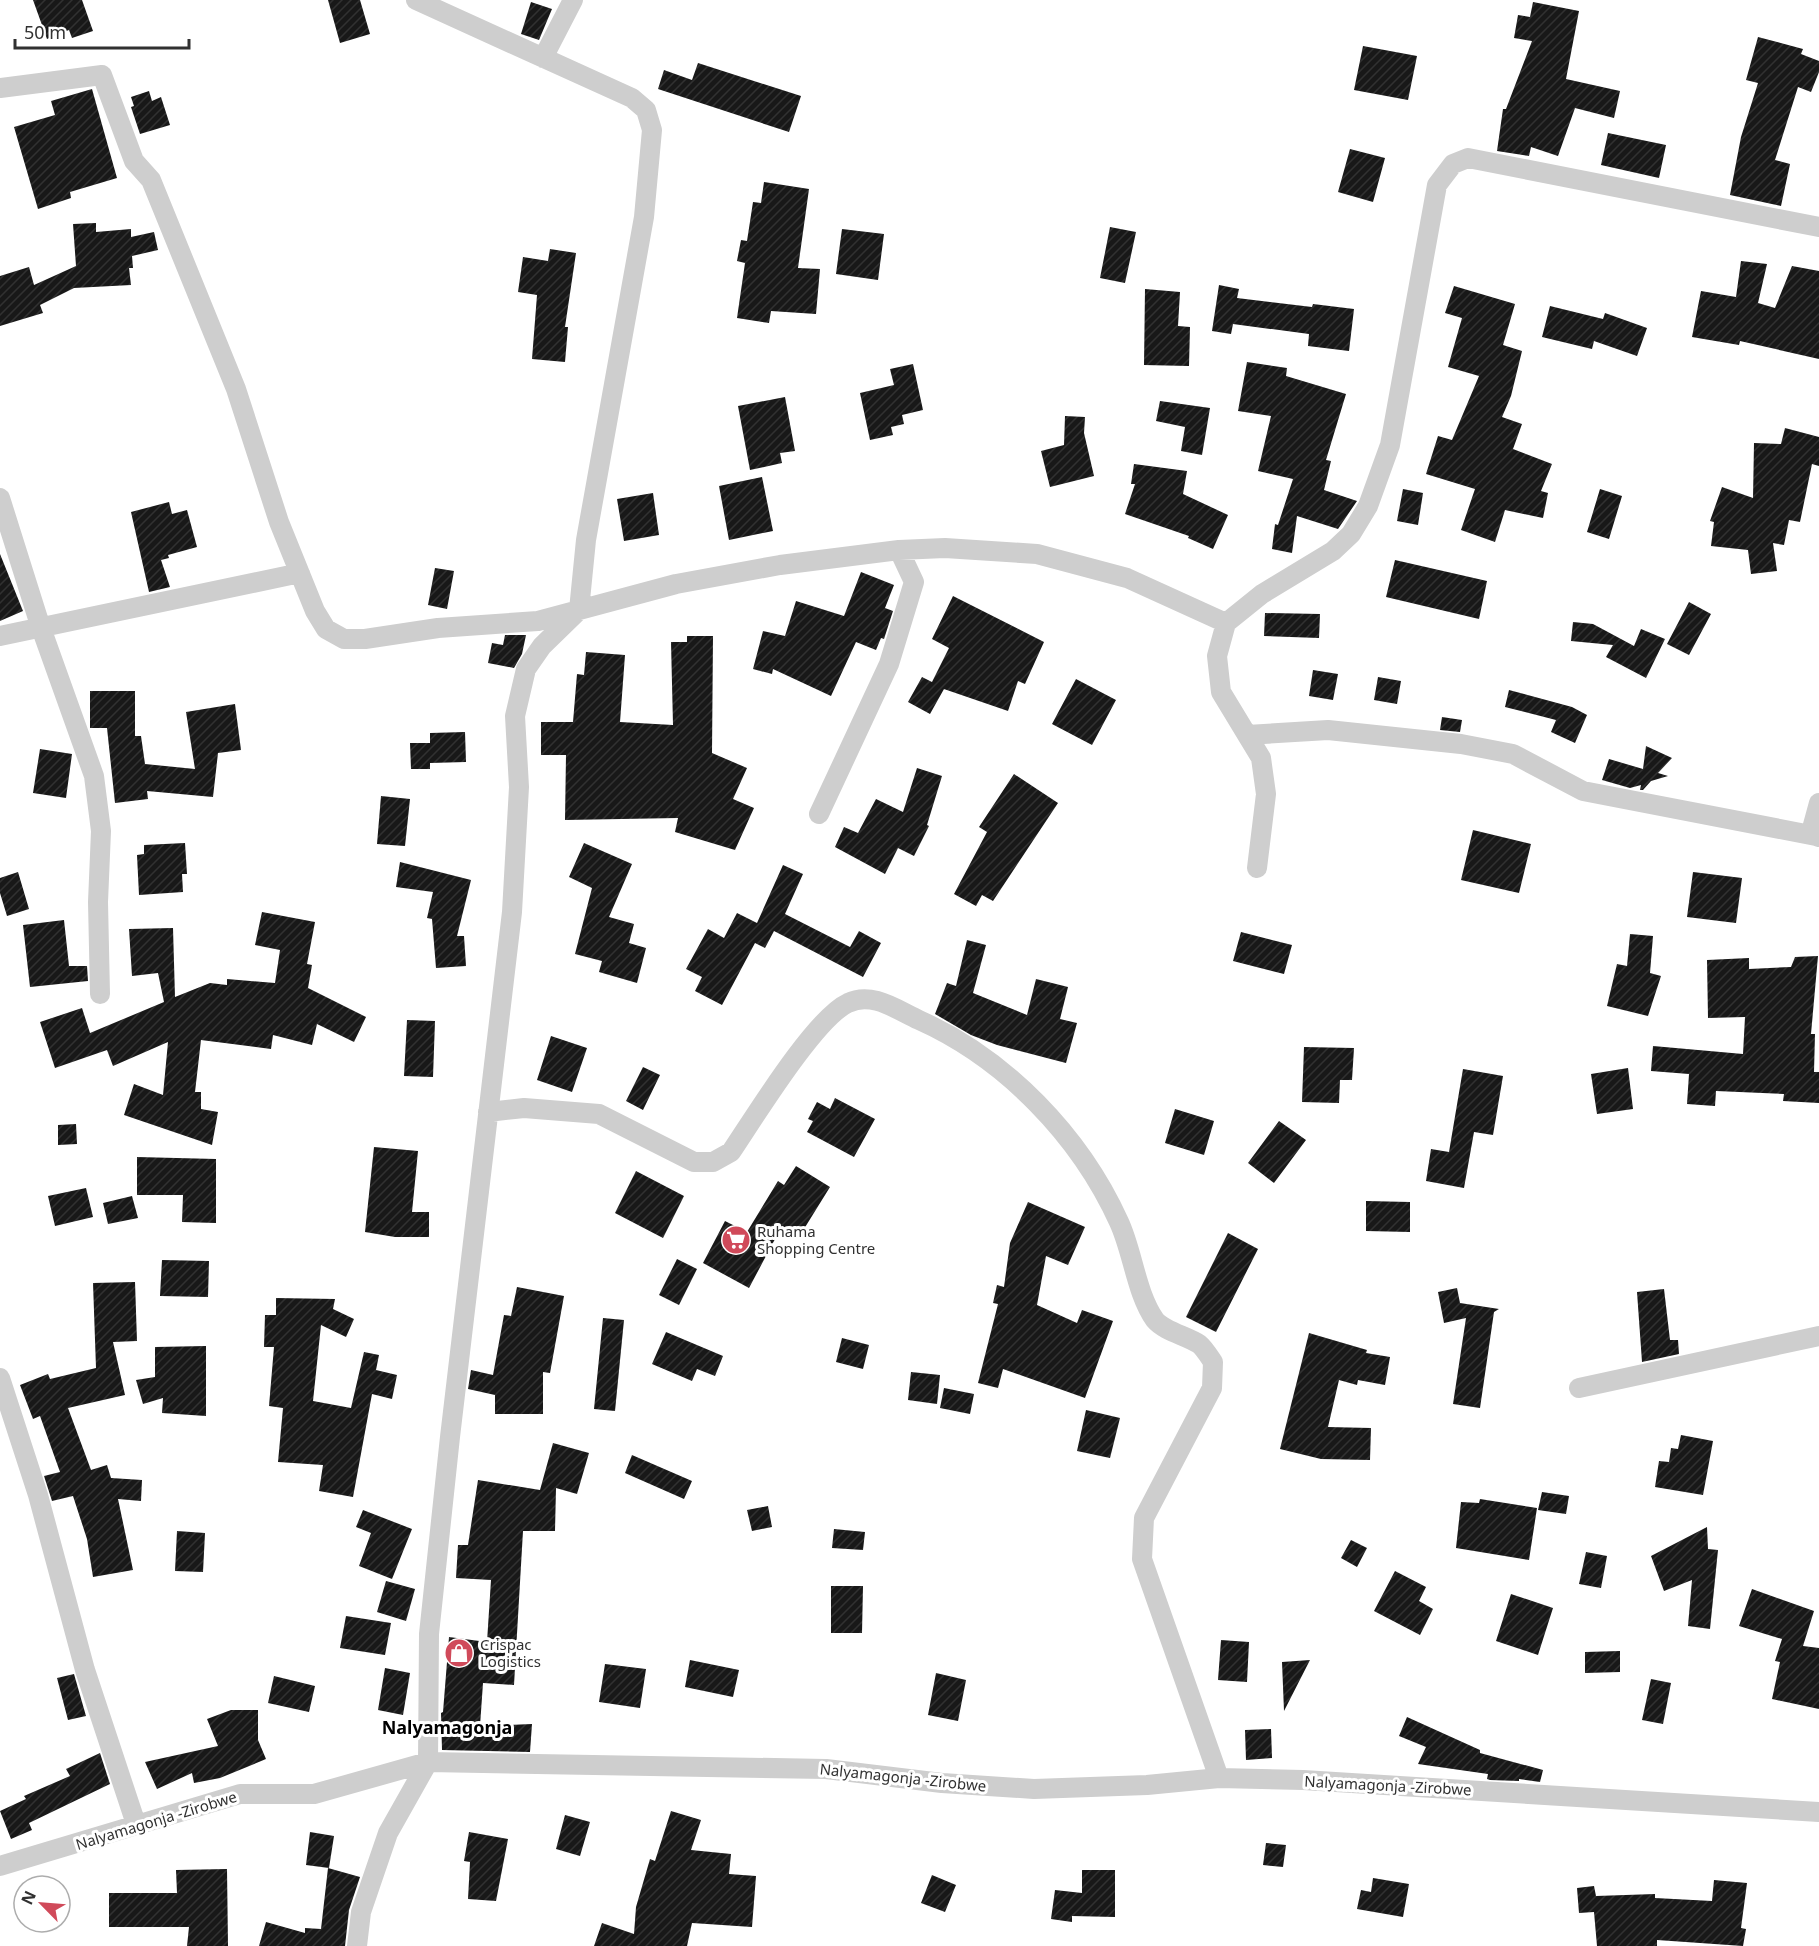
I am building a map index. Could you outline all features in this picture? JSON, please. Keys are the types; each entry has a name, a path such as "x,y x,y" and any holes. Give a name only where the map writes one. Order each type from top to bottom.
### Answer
{"street":[{"path":"357,1946 361,1912 388,1833 428,1762 429,1634 513,912 519,787 514,716 526,669 542,646 579,610 586,540 644,217 652,129 646,110 632,98 416,0"},
{"path":"543,58 573,0"},
{"path":"0,88 102,75 134,161 152,180 231,378 279,522 300,573 326,629 344,639 365,639 438,628 538,621 676,584 780,565 899,550 945,548 1037,554 1127,578 1226,623"},
{"path":"1257,867 1266,794 1261,758 1221,692 1217,656 1226,623 1262,594 1333,550 1351,534 1368,507 1390,445 1437,185 1453,164 1468,158 1819,227"},
{"path":"0,498 40,625 94,776 101,831 98,902 100,994"},
{"path":"819,814 892,654 914,582 899,550"},
{"path":"0,636 40,625 300,573"},
{"path":"1247,735 1328,730 1461,744 1513,753 1583,791 1817,837 1813,825 1819,803"},
{"path":"488,1112 524,1108 599,1114 641,1132 694,1162 713,1162 731,1152 826,1018 848,1002 869,998 938,1029 992,1062 1041,1107 1068,1138 1120,1223 1134,1269 1156,1321 1200,1345 1213,1362 1212,1388 1144,1518 1142,1559 1219,1778"},
{"path":"1579,1388 1819,1336"},
{"path":"0,1378 38,1495 85,1670 136,1824"},
{"name":"Nalyamagonja -Zirobwe","path":"0,1866 240,1794 314,1794 428,1762 825,1769 942,1783 1034,1789 1147,1785 1219,1778 1315,1780 1819,1812"}],"building":[{"path":"33,0 82,0 93,31 72,38 69,30 47,39"},
{"path":"328,0 360,0 370,34 340,43"},
{"path":"531,2 552,9 539,40 521,34"},
{"path":"1533,2 1579,11 1566,79 1620,91 1614,118 1575,108 1558,156 1531,147 1529,156 1497,151 1503,109 1506,109 1532,41 1514,38 1518,15 1530,17"},
{"path":"1758,37 1803,49 1801,54 1819,61 1819,72 1811,92 1798,87 1775,160 1790,164 1781,206 1730,195 1741,137 1758,83 1746,80"},
{"path":"1363,46 1417,56 1408,100 1354,90"},
{"path":"698,63 801,96 789,132 658,89 664,70 692,80"},
{"path":"92,89 117,178 70,192 71,198 38,209 14,127 55,115 51,101"},
{"path":"149,91 152,101 161,97 170,125 140,134 131,107 134,106 131,97"},
{"path":"1608,133 1666,145 1659,178 1601,165"},
{"path":"1350,149 1385,158 1373,202 1338,192"},
{"path":"764,182 809,189 798,268 820,269 816,314 771,311 769,323 737,318 745,263 737,261 741,240 747,241 753,202 761,203"},
{"path":"96,223 96,232 131,229 131,237 154,232 158,250 132,256 133,268 129,268 131,285 74,288 40,305 43,313 0,326 0,276 29,267 34,285 76,266 73,224"},
{"path":"1110,227 1136,232 1125,283 1100,278"},
{"path":"842,229 884,234 878,280 836,274"},
{"path":"550,249 576,253 565,327 568,327 565,362 532,359 537,295 518,292 523,257 548,261"},
{"path":"1741,261 1767,264 1758,303 1775,308 1792,266 1819,271 1819,359 1740,341 1739,345 1692,337 1701,291 1736,297"},
{"path":"1219,285 1239,289 1237,298 1312,307 1313,304 1354,309 1349,351 1308,346 1309,334 1233,324 1231,334 1212,331"},
{"path":"1454,286 1515,304 1503,345 1522,351 1511,396 1502,417 1522,424 1513,449 1552,464 1541,491 1548,493 1543,518 1505,510 1495,542 1461,530 1475,489 1426,474 1438,436 1452,440 1479,376 1448,367 1462,318 1445,313"},
{"path":"1145,289 1180,292 1178,326 1190,327 1189,366 1144,365"},
{"path":"1550,306 1603,319 1605,313 1647,328 1637,356 1594,341 1592,349 1542,337"},
{"path":"1247,362 1287,368 1286,376 1346,394 1326,460 1331,461 1324,490 1357,501 1338,529 1297,516 1292,553 1272,549 1275,524 1278,525 1293,479 1258,471 1271,416 1238,411"},
{"path":"913,364 923,410 902,415 904,424 891,427 893,435 870,440 860,393 894,385 890,369"},
{"path":"785,397 795,451 780,453 782,463 750,470 738,406"},
{"path":"1160,401 1210,408 1202,455 1181,451 1185,427 1156,421"},
{"path":"1065,416 1085,417 1084,433 1094,476 1050,487 1041,451 1064,445"},
{"path":"1785,428 1819,437 1819,466 1812,464 1800,522 1789,520 1784,545 1773,543 1777,571 1751,574 1748,550 1711,546 1714,522 1710,521 1722,487 1753,498 1754,443 1781,444"},
{"path":"1134,464 1187,471 1183,494 1228,515 1213,549 1188,538 1189,536 1125,514 1135,484 1131,484"},
{"path":"762,477 773,531 729,540 719,486"},
{"path":"1403,489 1423,493 1418,525 1397,521"},
{"path":"1600,489 1622,496 1609,539 1587,532"},
{"path":"653,493 659,535 624,541 617,499"},
{"path":"169,502 172,514 187,510 197,547 168,555 169,558 161,560 170,587 149,592 131,512"},
{"path":"0,554 23,611 0,621"},
{"path":"1395,560 1487,581 1479,619 1386,597"},
{"path":"435,568 454,571 447,609 428,605"},
{"path":"861,572 894,585 885,608 893,611 884,639 881,638 876,650 856,642 831,696 773,669 772,674 753,669 763,631 785,636 796,601 844,616"},
{"path":"953,596 1044,642 1025,684 1018,681 1008,711 944,689 930,714 908,702 922,677 932,682 949,648 932,639"},
{"path":"1689,602 1711,614 1689,655 1667,644"},
{"path":"1265,613 1320,614 1319,638 1264,636"},
{"path":"1573,622 1593,624 1634,646 1641,629 1665,639 1646,678 1606,657 1613,645 1571,641"},
{"path":"505,635 526,635 522,654 514,668 488,663 492,643 503,645"},
{"path":"687,636 713,636 712,753 747,768 733,799 754,808 735,850 675,832 678,818 565,820 566,755 541,755 541,722 573,722 577,674 584,675 586,652 625,655 620,722 673,725 671,642 687,642"},
{"path":"1313,670 1338,674 1333,700 1309,696"},
{"path":"1378,677 1401,681 1397,704 1374,700"},
{"path":"1076,679 1116,700 1092,745 1052,724"},
{"path":"1509,690 1572,707 1587,715 1575,743 1551,732 1556,720 1505,707"},
{"path":"90,691 135,691 135,736 141,736 145,764 195,769 186,712 235,704 241,750 218,753 213,797 147,791 148,799 115,803 107,728 90,728"},
{"path":"1442,717 1462,720 1460,732 1440,730"},
{"path":"465,732 466,762 430,763 430,769 411,769 410,743 430,743 430,733"},
{"path":"1646,746 1672,758 1658,773 1668,776 1651,781 1643,790 1640,790 1641,785 1630,788 1602,780 1609,759 1643,769"},
{"path":"40,749 72,754 66,798 33,793"},
{"path":"917,768 942,776 927,825 929,826 914,856 898,848 885,874 835,847 844,827 858,833 876,799 903,812"},
{"path":"1014,774 1058,803 993,901 982,895 976,906 954,894 987,832 979,827"},
{"path":"381,796 410,799 405,846 377,844"},
{"path":"1473,830 1531,844 1519,893 1461,880"},
{"path":"185,843 187,874 182,874 183,892 139,895 137,855 144,854 144,845"},
{"path":"584,843 632,864 609,917 634,924 629,943 646,948 637,983 599,972 602,961 575,954 592,888 569,877"},
{"path":"400,862 471,880 457,936 464,936 466,966 436,968 432,919 427,918 433,892 396,887"},
{"path":"783,865 803,874 785,914 850,947 859,931 881,943 863,977 774,931 765,948 755,943 722,1005 695,991 702,977 686,969 708,929 724,938 737,913 757,923"},
{"path":"18,872 29,909 7,916 0,893 0,878"},
{"path":"1693,872 1742,878 1736,923 1687,917"},
{"path":"262,912 315,922 307,964 312,965 308,988 366,1017 354,1042 317,1024 312,1045 273,1035 271,1049 201,1040 195,1092 201,1092 201,1109 218,1112 212,1145 124,1115 134,1084 163,1095 168,1042 113,1066 107,1050 55,1068 40,1022 82,1008 90,1033 164,1002 158,973 132,976 129,929 173,928 175,997 210,983 227,985 227,979 275,983 280,950 255,945"},
{"path":"64,920 69,966 87,966 88,981 30,987 23,925"},
{"path":"1241,932 1292,945 1284,974 1233,961"},
{"path":"1630,934 1653,936 1650,973 1661,976 1648,1016 1607,1006 1617,964 1627,966"},
{"path":"967,940 986,945 973,993 1027,1015 1036,979 1068,987 1060,1019 1077,1023 1066,1063 997,1045 971,1035 935,1014 947,983 956,986"},
{"path":"1818,956 1811,1034 1815,1034 1814,1072 1819,1072 1819,1103 1783,1101 1784,1094 1716,1091 1715,1106 1687,1104 1689,1074 1651,1071 1653,1046 1743,1054 1745,1017 1708,1018 1707,960 1749,958 1749,969 1791,967 1795,957"},
{"path":"407,1020 435,1021 433,1077 404,1076"},
{"path":"551,1036 587,1048 572,1092 537,1080"},
{"path":"1304,1047 1354,1048 1352,1080 1340,1080 1339,1103 1302,1102"},
{"path":"643,1067 660,1075 643,1110 626,1101"},
{"path":"1628,1068 1633,1109 1597,1114 1591,1074"},
{"path":"1463,1069 1503,1076 1493,1135 1474,1132 1464,1188 1426,1181 1431,1149 1449,1152"},
{"path":"835,1098 875,1119 854,1157 807,1132 813,1121 808,1119 817,1102 830,1109"},
{"path":"1175,1109 1214,1121 1204,1155 1165,1143"},
{"path":"1279,1121 1306,1140 1274,1183 1248,1163"},
{"path":"76,1124 77,1144 58,1145 58,1125"},
{"path":"374,1147 418,1151 412,1212 429,1212 429,1237 395,1237 365,1232"},
{"path":"137,1157 216,1159 216,1223 182,1222 183,1195 137,1195"},
{"path":"796,1166 830,1187 799,1237 782,1226 749,1288 703,1263 725,1221 747,1232 778,1181 784,1185"},
{"path":"636,1171 684,1196 663,1238 615,1213"},
{"path":"86,1188 93,1217 55,1226 48,1196"},
{"path":"132,1196 138,1218 108,1224 103,1203"},
{"path":"1366,1201 1410,1202 1410,1232 1366,1231"},
{"path":"1028,1202 1085,1227 1068,1265 1046,1256 1037,1305 1077,1323 1082,1310 1113,1321 1085,1398 1003,1369 998,1388 978,1383 998,1304 993,1303 997,1285 1004,1287 1010,1243"},
{"path":"1228,1233 1258,1249 1216,1332 1186,1317"},
{"path":"677,1259 697,1269 679,1305 659,1295"},
{"path":"162,1260 209,1261 208,1297 160,1296"},
{"path":"135,1282 137,1341 113,1342 125,1395 68,1408 91,1470 107,1465 111,1478 142,1480 141,1501 118,1499 133,1570 93,1577 87,1539 73,1496 52,1501 44,1476 60,1472 40,1416 33,1419 20,1385 48,1374 50,1379 96,1368 93,1283"},
{"path":"517,1287 564,1296 550,1373 543,1372 543,1414 495,1414 495,1395 468,1389 471,1370 493,1375 504,1315 511,1316"},
{"path":"1457,1288 1460,1303 1499,1309 1494,1312 1480,1408 1453,1404 1466,1318 1444,1323 1438,1292"},
{"path":"1664,1289 1670,1340 1678,1340 1679,1354 1642,1362 1637,1292"},
{"path":"276,1298 335,1299 333,1309 354,1319 346,1337 321,1325 313,1401 351,1408 364,1352 379,1355 376,1370 397,1375 392,1399 372,1394 353,1497 319,1491 323,1465 278,1462 283,1408 269,1406 274,1347 264,1347 265,1315 276,1315"},
{"path":"603,1318 624,1320 615,1411 594,1409"},
{"path":"666,1332 723,1356 715,1376 697,1369 692,1381 652,1364"},
{"path":"1309,1333 1367,1350 1366,1353 1390,1357 1385,1385 1358,1380 1357,1385 1339,1380 1328,1427 1371,1428 1370,1460 1321,1459 1280,1449"},
{"path":"842,1338 869,1345 863,1369 836,1362"},
{"path":"206,1346 206,1416 162,1413 163,1398 143,1404 136,1380 155,1377 155,1347"},
{"path":"911,1372 940,1375 937,1404 908,1400"},
{"path":"944,1388 974,1394 970,1414 940,1408"},
{"path":"1086,1410 1120,1418 1110,1458 1077,1451"},
{"path":"1681,1435 1713,1441 1703,1495 1655,1487 1659,1461 1669,1462 1671,1448 1678,1449"},
{"path":"553,1443 589,1453 577,1494 556,1488 555,1531 523,1531 514,1685 483,1683 480,1726 532,1724 530,1752 442,1750 441,1713 443,1712 449,1637 487,1642 491,1580 456,1578 458,1545 468,1545 478,1480 540,1490"},
{"path":"632,1455 692,1481 684,1499 625,1473"},
{"path":"1542,1492 1569,1496 1566,1514 1538,1510"},
{"path":"1480,1499 1537,1508 1529,1560 1456,1548 1461,1502 1479,1503"},
{"path":"768,1506 772,1527 752,1531 747,1510"},
{"path":"363,1510 412,1529 392,1579 359,1566 371,1533 356,1527"},
{"path":"1707,1527 1708,1549 1718,1550 1710,1629 1688,1626 1692,1580 1664,1591 1651,1556"},
{"path":"834,1529 865,1532 863,1550 832,1548"},
{"path":"177,1531 205,1533 203,1572 175,1571"},
{"path":"1351,1540 1367,1548 1357,1567 1341,1558"},
{"path":"1586,1552 1607,1556 1601,1588 1579,1584"},
{"path":"1395,1571 1426,1587 1419,1601 1433,1609 1420,1635 1374,1611"},
{"path":"386,1581 415,1589 406,1621 377,1612"},
{"path":"831,1586 863,1586 862,1633 831,1633"},
{"path":"1752,1589 1814,1611 1803,1646 1819,1648 1819,1709 1772,1699 1780,1662 1775,1661 1782,1639 1739,1626"},
{"path":"1511,1594 1553,1608 1538,1655 1496,1641"},
{"path":"346,1616 391,1623 385,1655 340,1648"},
{"path":"1221,1640 1249,1642 1247,1682 1218,1680"},
{"path":"1620,1651 1620,1672 1585,1673 1585,1652"},
{"path":"690,1660 739,1670 733,1697 685,1687"},
{"path":"1310,1660 1284,1711 1282,1662"},
{"path":"605,1664 646,1669 640,1708 599,1702"},
{"path":"385,1668 410,1673 403,1715 378,1710"},
{"path":"936,1673 966,1680 958,1721 928,1715"},
{"path":"74,1674 86,1716 68,1720 57,1678"},
{"path":"274,1676 315,1686 309,1712 268,1703"},
{"path":"1651,1679 1671,1683 1663,1724 1642,1720"},
{"path":"231,1710 258,1710 258,1740 266,1759 220,1778 194,1783 192,1773 157,1789 145,1762 218,1746 207,1719"},
{"path":"1407,1717 1480,1750 1480,1753 1543,1770 1540,1782 1519,1779 1519,1781 1490,1780 1487,1779 1488,1774 1418,1764 1426,1747 1399,1736"},
{"path":"1271,1729 1272,1758 1246,1760 1245,1730"},
{"path":"100,1753 110,1784 29,1823 32,1830 11,1839 0,1811 26,1799 24,1796 70,1776 66,1769"},
{"path":"671,1811 701,1820 691,1850 731,1854 729,1874 756,1876 752,1927 692,1923 687,1946 594,1946 602,1923 634,1934 636,1907 650,1859 655,1861"},
{"path":"565,1815 590,1822 580,1856 556,1849"},
{"path":"310,1832 334,1836 329,1868 306,1865"},
{"path":"469,1832 508,1839 496,1901 468,1899 470,1862 464,1861"},
{"path":"1266,1843 1286,1845 1283,1867 1263,1865"},
{"path":"328,1868 360,1877 349,1910 345,1946 259,1946 266,1922 305,1933 305,1928 321,1929"},
{"path":"227,1869 228,1946 187,1946 189,1927 109,1927 109,1893 177,1893 176,1870"},
{"path":"1082,1870 1115,1870 1115,1917 1072,1916 1072,1922 1051,1919 1055,1890 1082,1893"},
{"path":"932,1875 956,1885 945,1912 921,1903"},
{"path":"1373,1878 1409,1884 1403,1917 1357,1909 1361,1890 1371,1892"},
{"path":"1714,1880 1747,1883 1741,1928 1746,1929 1743,1946 1657,1940 1657,1946 1597,1946 1594,1912 1579,1913 1577,1888 1594,1886 1596,1896 1655,1894 1655,1898 1712,1901"}],"place":[{"name":"Ruhama Shopping Centre","path":"736,1240"},
{"name":"Crispac Logistics","path":"459,1653"}],"district":[{"name":"Nalyamagonja","path":"447,1727"}]}
